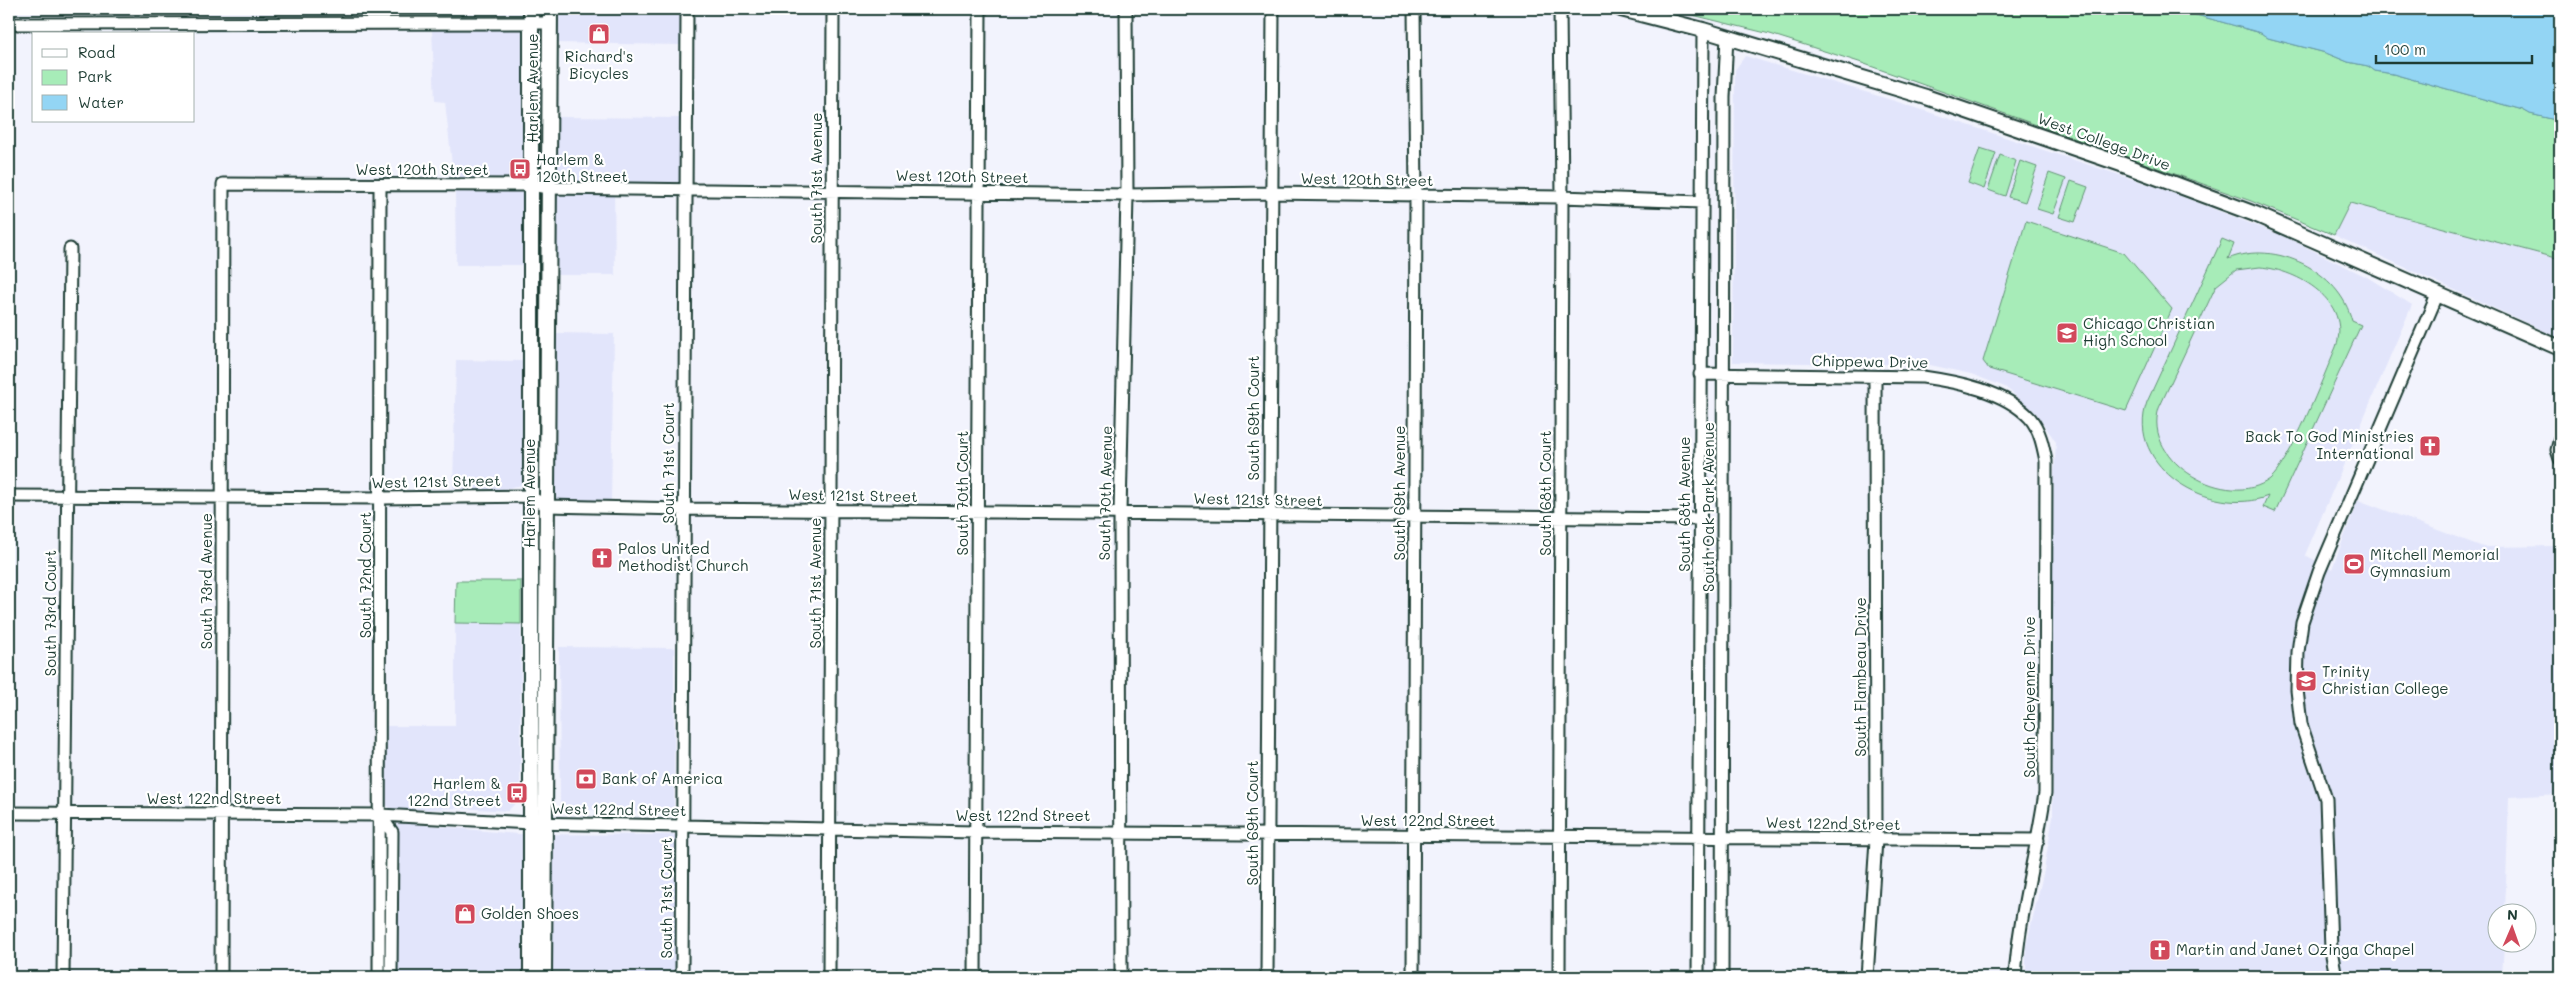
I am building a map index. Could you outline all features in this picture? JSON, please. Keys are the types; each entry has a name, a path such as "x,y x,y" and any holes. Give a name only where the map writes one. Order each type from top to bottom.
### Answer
{"main road":[{"name":"Harlem Avenue","path":"531,9 530,496 538,823 544,977"},
{"name":"Harlem Avenue","path":"530,977 538,823 547,506 550,9"},
{"name":"West College Drive","path":"1621,9 1703,30 1926,97 2120,164 2255,214 2560,348"}],"street":[{"name":"South 71st Court","path":"682,977 686,9"},
{"name":"South 71st Avenue","path":"829,977 833,9"},
{"name":"South 70th Court","path":"975,977 980,9"},
{"name":"South 70th Avenue","path":"1121,977 1120,514 1127,194 1126,9"},
{"name":"South 69th Court","path":"1267,977 1268,515 1273,9"},
{"name":"South 69th Avenue","path":"1413,977 1416,195 1414,9"},
{"name":"South 68th Court","path":"1559,977 1562,197 1560,9"},
{"path":"9,24 550,23"},
{"name":"South 68th Avenue","path":"1698,977 1700,202 1703,30"},
{"name":"South Oak Park Avenue","path":"1722,977 1725,375 1724,97 1727,37"},
{"name":"West 120th Street","path":"223,184 531,185 548,188 979,193 1270,193 1562,197 1700,202"},
{"name":"South 73rd Avenue","path":"221,977 223,814 221,497 223,184"},
{"name":"South 72nd Court","path":"379,977 380,185"},
{"name":"South 73rd Court","path":"63,977 70,249"},
{"path":"2336,977 2331,950 2326,799 2302,724 2297,690 2300,638 2307,603 2319,572 2438,294"},
{"name":"Chippewa Drive","path":"1700,374 1923,377 1955,381 2007,402 2030,418"},
{"name":"South Flambeau Drive","path":"1867,977 1876,840 1876,377"},
{"name":"South Cheyenne Drive","path":"2015,977 2021,916 2038,840 2045,793 2046,461 2041,436 2030,418"},
{"path":"2560,438 2557,450 2560,459"},
{"name":"West 121st Street","path":"9,496 381,498 530,496 547,506 684,509 1700,519"},
{"name":"West 122nd Street","path":"9,813 380,815 538,823 975,832 2038,840"},
{"name":"South 72nd Court","path":"380,815 392,832 391,977"}],"shaded area":[{"path":"555,9 682,9 682,45 554,43"},
{"path":"432,29 523,30 522,265 456,265 455,191 445,102 435,101"},
{"path":"1745,56 1895,101 2162,189 2285,237 2367,277 2412,305 2305,555 2332,569 2358,500 2483,547 2560,546 2560,794 2509,797 2505,904 2486,904 2486,954 2503,954 2502,977 2026,977 2026,947 2044,870 2053,816 2050,549 2056,442 2035,412 2005,387 1971,374 1930,365 1733,362 1735,70"},
{"path":"555,117 681,118 681,183 614,182 615,275 554,275"},
{"path":"2350,203 2560,259 2560,338 2334,235"},
{"path":"554,333 614,334 611,502 553,500"},
{"path":"456,360 523,361 522,485 489,492 453,488"},
{"path":"455,623 521,624 520,798 508,811 463,808 393,810 384,803 387,726 455,726"},
{"path":"559,647 674,648 674,812 560,809"},
{"path":"396,822 517,834 678,835 677,977 396,977"}],"green space":[{"path":"1668,9 2175,9 2261,33 2268,38 2326,53 2348,62 2368,66 2375,71 2393,74 2560,121 2560,259 2350,203 2334,235 2251,201 1859,62 1770,34"},
{"path":"1980,148 1996,153 1984,189 1968,183"},
{"path":"2000,155 2016,161 2005,196 1988,190"},
{"path":"2020,161 2037,167 2025,202 2008,197"},
{"path":"2049,173 2066,179 2053,214 2037,209"},
{"path":"2071,181 2088,187 2075,222 2059,217"},
{"path":"2026,221 2124,253 2172,309 2126,411 1989,369 1983,361"},
{"path":"2222,239 2234,244 2228,259 2246,254 2266,253 2285,257 2303,264 2320,274 2334,287 2345,303 2352,321 2361,325 2275,512 2263,507 2268,496 2246,501 2222,500 2199,494 2178,482 2160,466 2148,447 2143,426 2147,402","holes":["2260,267 2275,269 2305,282 2329,302 2336,316 2339,330 2336,347 2297,438 2278,470 2270,479 2252,487 2233,489 2212,485 2192,476 2176,463 2163,446 2157,428 2159,408 2216,286 2236,270"]},
{"path":"456,581 521,581 521,624 455,623"}],"water":[{"path":"2175,9 2560,9 2560,121 2393,74 2375,71 2368,66 2348,62 2326,53 2268,38 2261,33"}],"place":[{"name":"Richard's Bicycles","path":"599,34"},
{"name":"Harlem & 120th Street","path":"520,169"},
{"name":"Chicago Christian High School","path":"2067,333"},
{"name":"Back To God Ministries International","path":"2430,446"},
{"name":"Palos United Methodist Church","path":"602,558"},
{"name":"Mitchell Memorial Gymnasium","path":"2354,564"},
{"name":"Trinity Christian College","path":"2306,681"},
{"name":"Bank of America","path":"586,779"},
{"name":"Harlem & 122nd Street","path":"517,793"},
{"name":"Golden Shoes","path":"465,914"},
{"name":"Martin and Janet Ozinga Chapel","path":"2160,950"}]}
